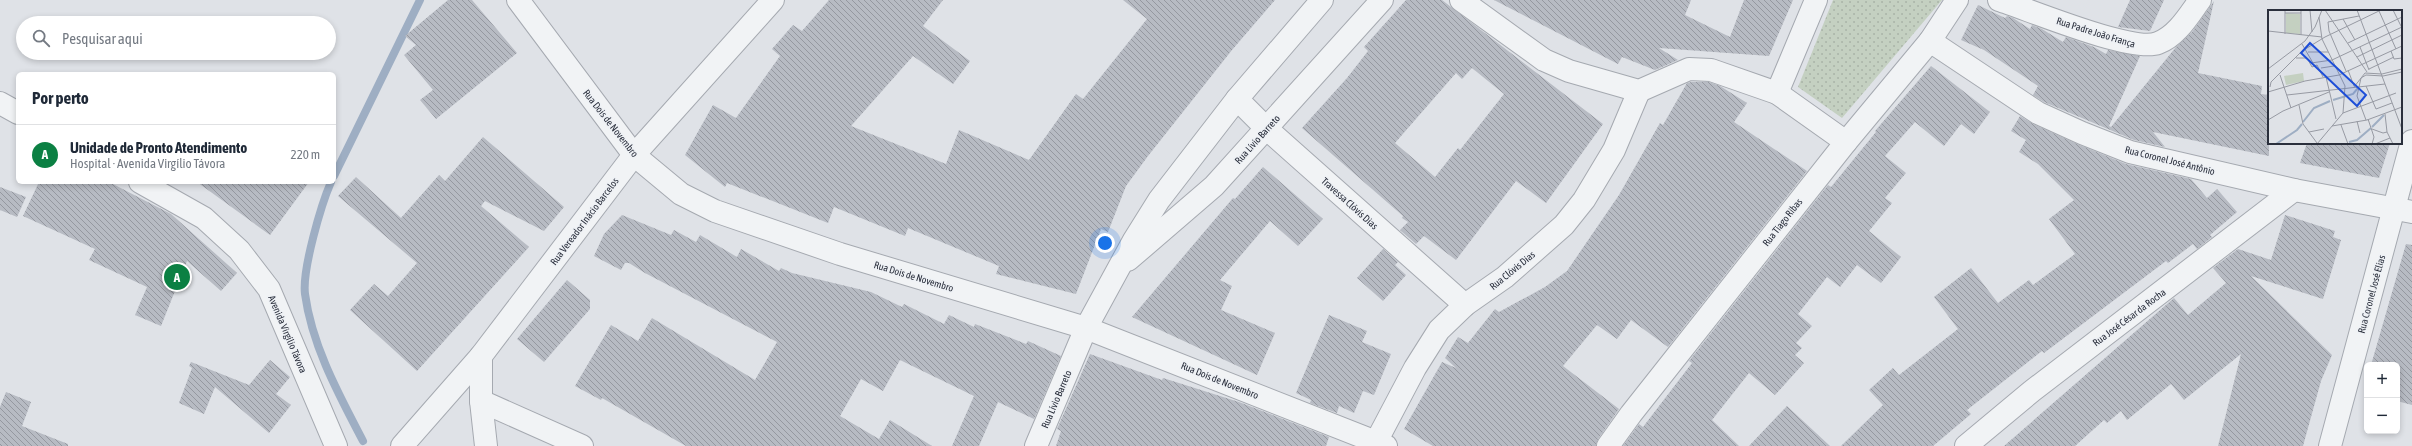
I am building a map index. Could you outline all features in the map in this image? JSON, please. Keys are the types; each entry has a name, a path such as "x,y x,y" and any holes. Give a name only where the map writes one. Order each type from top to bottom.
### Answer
{"street":[{"name":"Rua Dois de Novembro","path":"518,0 634,155 681,194 714,211 840,254 1086,328 1381,444"},
{"name":"Rua Vereador Inácio Barcelos","path":"402,446 481,356 634,155 773,0"},
{"name":"Rua Lívio Barreto","path":"1036,446 1086,328 1134,240 1159,200 1236,100 1322,0"},
{"name":"Rua Lívio Barreto","path":"1121,266 1214,186 1382,0"},
{"path":"1461,0 1544,60 1569,71 1639,91 1689,69 1698,68 1711,70 1777,93 1846,142"},
{"path":"1777,93 1816,0"},
{"name":"Rua Tiago Ribas","path":"1608,446 1636,408 1846,142 1930,41 1957,0"},
{"name":"Rua Padre João França","path":"1999,0 2118,40 2151,46 2167,38 2184,23 2200,0"},
{"name":"Rua Coronel José Antônio","path":"1930,41 2038,114 2130,152 2294,190 2403,210"},
{"name":"Rua Clóvis Dias","path":"1381,444 1415,368 1439,330 1465,305 1505,277 1564,225 1604,171 1639,91"},
{"name":"Travessa Clóvis Dias","path":"1236,100 1465,305"},
{"path":"0,103 16,112"},
{"name":"Rua Coronel José Elias","path":"2330,446 2403,210 2412,141"},
{"name":"Avenida Virgílio Távora","path":"144,184 204,218 239,250 269,289 336,446"},
{"name":"Rua José César da Rocha","path":"1966,446 2032,391 2294,190"},
{"path":"481,356 481,401 486,446"},
{"path":"481,401 582,446"}],"green space":[{"path":"1833,0 1942,0 1842,118 1798,87"}],"building":[{"path":"448,0 472,0 517,53 436,119 420,100 433,90 404,55 416,45 405,36"},
{"path":"829,0 943,0 923,26 970,61 953,84 913,56 851,126 946,164 959,130 1029,160 1076,94 1083,99 1147,19 1123,0 1275,0 1232,50 1126,186 1108,232 1101,229 1076,294 996,274 999,266 908,228 905,236 834,207 828,223 727,183 725,187 685,155 713,105 736,118 780,56 772,49 793,25 802,31"},
{"path":"1406,0 1442,0 1603,124 1546,203 1516,181 1456,260 1424,236 1416,244 1400,230 1408,222 1402,218 1403,216 1302,128 1347,78 1368,51 1364,47","holes":["1472,68 1504,94 1460,150 1458,148 1435,177 1395,143 1456,73 1462,79"]},
{"path":"1494,0 1691,0 1685,15 1730,37 1744,0 1793,0 1769,56 1659,48 1678,60 1655,70 1622,57 1618,64"},
{"path":"2130,0 2164,0 2150,31 2118,27"},
{"path":"2214,1 2198,73 2262,86 2261,94 2268,95 2269,156 2153,132 2165,147 2134,140 2044,102 2033,95 2038,86 1984,50 1961,40 1978,5 2005,18 2007,16 2013,18 2030,29 2032,25 2042,29 2063,42 2066,37 2094,47 2106,54 2108,50 2140,56 2109,126 2111,127 2176,47 2192,32"},
{"path":"1931,66 1990,112 1974,134 1961,124 1944,146 1915,122 1885,156 1906,173 1885,198 1892,203 1869,231 1901,257 1881,283 1857,265 1840,287 1827,277 1798,314 1812,326 1796,343 1802,348 1795,355 1804,363 1775,395 1749,373 1712,420 1739,446 1623,446 1639,424 1643,427 1692,363 1689,361 1828,185 1831,187 1876,132 1875,131"},
{"path":"1709,82 1720,86 1747,103 1734,122 1807,171 1668,347 1631,320 1617,339 1597,325 1563,366 1619,409 1598,439 1596,446 1433,446 1404,429 1442,362 1456,368 1445,358 1458,337 1468,343 1495,309 1499,312 1545,287 1567,271 1619,195 1660,123 1663,125 1687,83"},
{"path":"2020,116 2033,124 2077,144 2126,164 2191,179 2207,198 2217,189 2237,212 2210,235 2212,237 2197,249 2193,244 2168,263 2166,261 2044,353 2042,351 1967,410 1971,414 1933,446 1841,446 1883,405 1869,390 1893,368 1899,375 1958,329 1934,297 1971,268 1998,303 2029,280 2033,285 2075,254 2049,219 2074,200 2038,164 2019,152 2026,140 2011,131"},
{"path":"483,137 564,207 544,231 485,201 481,206 529,247 417,371 350,310 374,284 388,296 417,263 338,196 356,177 401,218 439,175 445,181"},
{"path":"2307,144 2390,144 2379,178 2300,163"},
{"path":"1263,167 1323,219 1298,246 1270,221 1220,280 1232,286 1221,310 1275,333 1257,375 1132,317 1233,198 1235,199"},
{"path":"38,184 113,184 171,214 237,273 221,291 187,261 161,326 135,315 147,287 89,260 95,249 23,216"},
{"path":"200,184 308,184 270,235"},
{"path":"0,187 26,197 17,217 0,210"},
{"path":"622,215 671,235 674,230 696,242 700,235 737,257 741,249 779,271 781,268 792,273 871,292 902,307 904,304 944,324 949,315 974,327 975,324 1026,344 1028,341 1061,356 1034,419 998,402 979,446 952,446 974,396 900,360 883,391 861,379 840,416 879,439 890,420 932,446 686,446 602,398 601,400 575,386 611,325 638,341 652,318 755,380 777,342 645,273 629,263 625,263 621,270 594,256 604,234"},
{"path":"2285,215 2335,231 2333,237 2341,240 2323,299 2251,276 2332,355 2321,381 2303,446 2218,446 2241,354 2184,400 2171,384 2127,420 2121,411 2107,423 2104,420 2075,446 2004,446 2174,298 2188,315 2226,283 2213,268 2238,249 2271,260"},
{"path":"2406,244 2412,245 2412,405 2400,402 2400,362 2372,362"},
{"path":"1383,249 1398,262 1395,265 1406,275 1383,301 1357,278"},
{"path":"567,280 590,300 590,309 544,362 517,339"},
{"path":"1329,315 1367,331 1362,342 1391,354 1374,395 1363,391 1354,413 1339,406 1337,413 1310,403 1311,400 1296,393"},
{"path":"1090,354 1162,380 1163,378 1239,402 1329,437 1326,446 1056,446 1061,431 1057,429"},
{"path":"270,360 290,377 276,394 291,405 269,433 215,387 204,414 179,403 192,368 189,366 191,362 249,385"},
{"path":"6,392 31,402 22,426 68,444 68,446 0,446 0,407"},
{"path":"1787,406 1830,446 1749,446"}],"waterway":[{"path":"336,172 420,0"},
{"path":"330,184 322,206 309,254 306,270 305,294 320,351 336,388 363,441"}],"place":[{"name":"Unidade de Pronto Atendimento","path":"177,277"}]}
